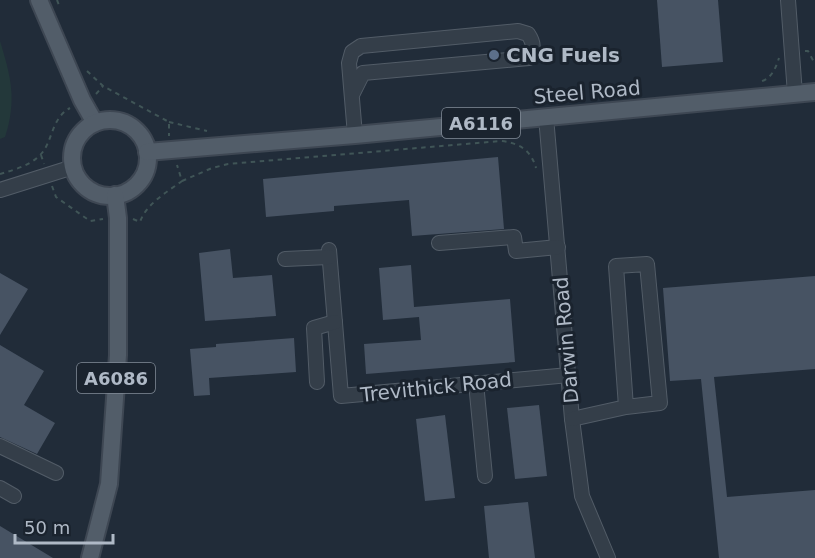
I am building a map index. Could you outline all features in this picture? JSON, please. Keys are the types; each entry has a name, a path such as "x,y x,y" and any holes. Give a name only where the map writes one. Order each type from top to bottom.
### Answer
{"main road":[{"path":"39,0 82,100 95,123"},
{"name":"Steel Road","path":"147,152 815,92"},
{"path":"108,120 121,122 133,128 142,137 147,152 147,165 142,177 134,187 115,195 102,195 90,190 80,182 73,167 72,154 75,141 83,131 95,123 108,120"},
{"name":"A6086","path":"90,558 109,484 118,355 118,218 115,195"}],"street":[{"path":"788,0 795,93"},
{"path":"352,95 363,73 529,58 533,49 532,40 528,34 518,31 361,46 352,52 348,63 356,135"},
{"name":"Darwin Road","path":"546,117 572,418 582,496 608,558"},
{"path":"0,190 73,167"},
{"path":"439,243 514,237 516,251 558,248"},
{"name":"Trevithick Road","path":"285,259 329,253 341,396 569,375"},
{"path":"572,418 660,403 647,264 616,266 626,407"},
{"path":"317,382 314,328 335,322"},
{"path":"476,383 485,476"},
{"path":"0,446 56,473"},
{"path":"0,488 14,496"}],"path":[{"path":"57,0 61,11"},
{"path":"755,84 766,80 776,68 780,53 808,51 815,64"},
{"path":"0,174 20,168 41,155 61,113 96,93 103,86 89,74 84,65"},
{"path":"169,122 210,131"},
{"path":"182,181 228,164 501,141 511,142 525,148 534,159 537,173 551,171"},
{"path":"41,155 56,197 90,220 118,218 140,222"}],"green space":[{"path":"0,41 10,77 12,100 5,137 0,139"}],"building":[{"path":"657,0 718,0 723,62 662,67"},
{"path":"498,157 504,229 412,236 409,200 334,206 334,211 266,217 263,179"},
{"path":"230,249 233,278 272,275 276,316 205,321 199,253"},
{"path":"411,265 414,307 510,299 515,362 366,374 364,344 421,340 419,317 383,320 379,268"},
{"path":"0,273 28,289 0,335"},
{"path":"815,276 815,369 714,377 727,497 815,490 815,558 719,558 701,379 670,381 663,288"},
{"path":"294,338 296,372 209,378 210,395 194,396 190,349 216,347 216,344"},
{"path":"0,345 44,371 24,405 55,423 37,454 0,437"},
{"path":"539,405 547,476 515,479 507,408"},
{"path":"445,415 455,498 425,501 416,419"},
{"path":"528,502 535,558 489,558 484,506"},
{"path":"0,526 53,558 0,558"}],"place":[{"name":"CNG Fuels","path":"494,55"}]}
